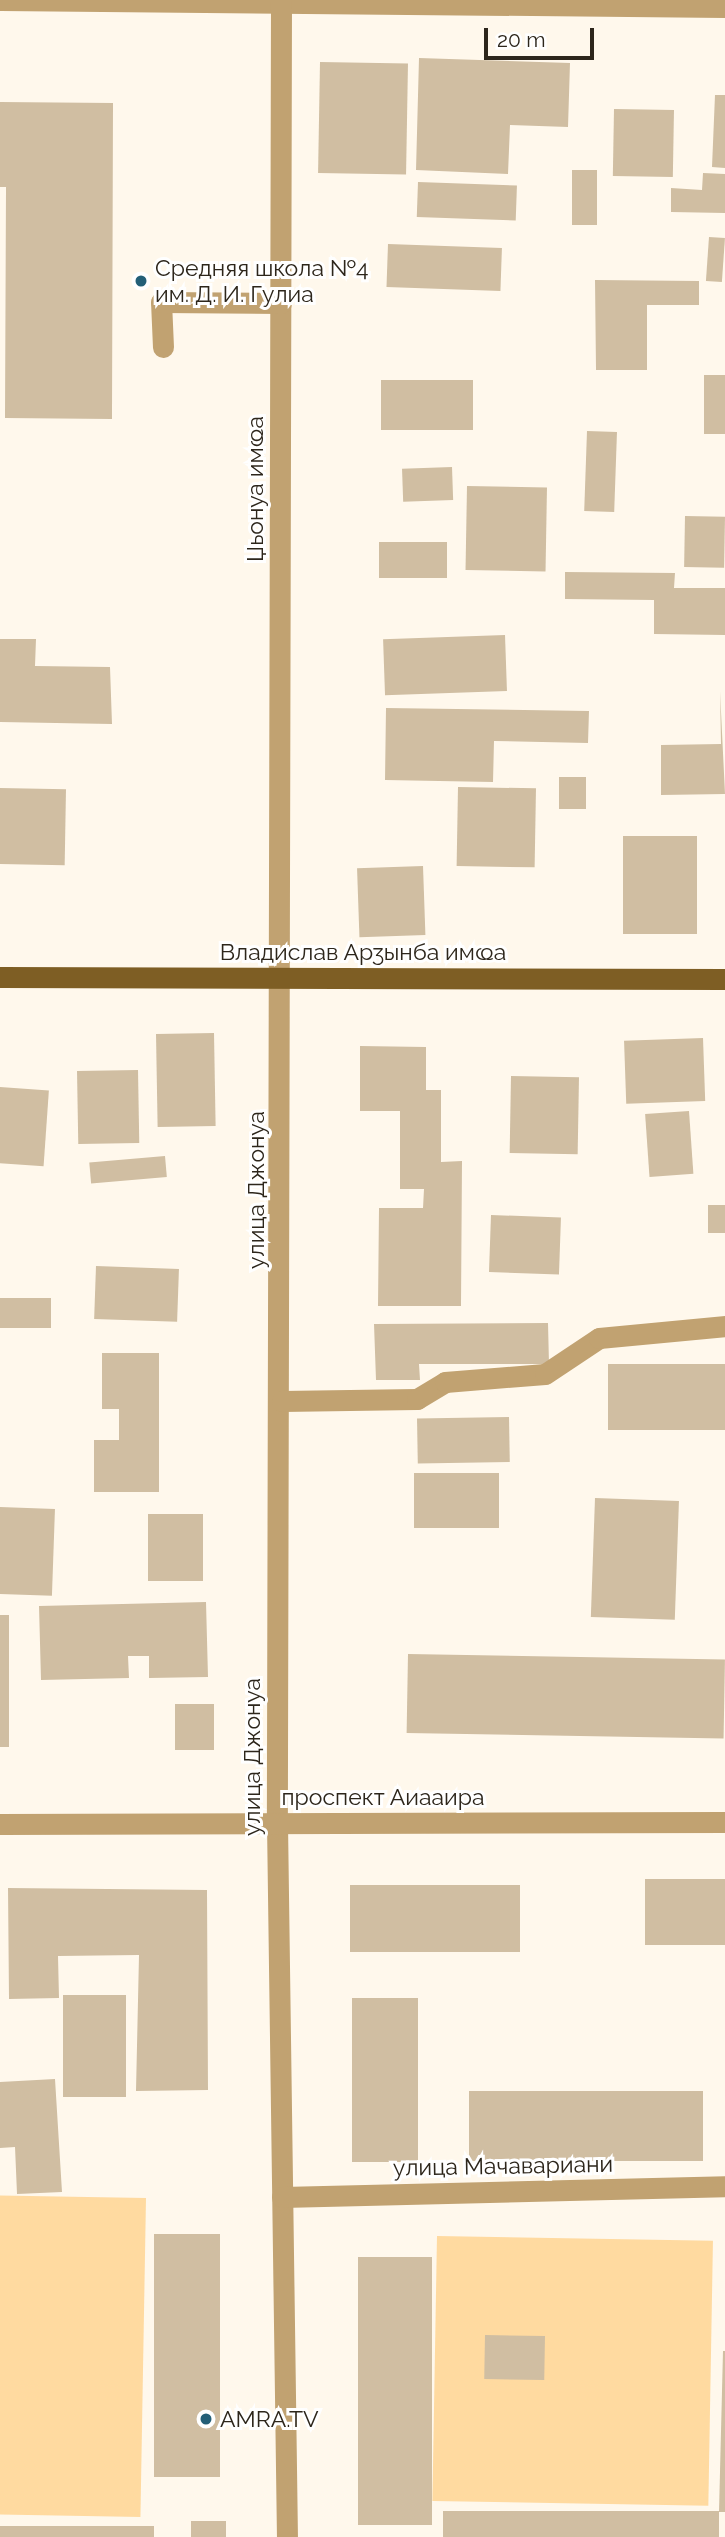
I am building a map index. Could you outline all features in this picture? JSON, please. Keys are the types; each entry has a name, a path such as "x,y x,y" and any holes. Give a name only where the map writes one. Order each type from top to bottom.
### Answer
{"main road":[{"name":"Владислав Арӡынба имҩа","path":"0,977 725,979"}],"street":[{"path":"0,1 725,7"},
{"name":"Џьонуа имҩа","path":"281,2 282,978"},
{"path":"163,347 161,302 281,303"},
{"name":"улица Джонуа","path":"282,978 282,1401 277,1824 287,2537"},
{"path":"282,1401 417,1399 445,1382 545,1374 599,1338 725,1326"},
{"name":"проспект Аиааира","path":"0,1824 725,1822"},
{"name":"улица Мачавариани","path":"282,2197 725,2186"}],"shaded area":[{"path":"0,2195 146,2198 140,2517 0,2515"},
{"path":"437,2236 713,2241 708,2506 432,2501"}],"building":[{"path":"419,58 570,63 568,127 510,125 508,174 416,170"},
{"path":"320,62 408,64 406,175 318,173"},
{"path":"715,95 725,95 725,168 712,167"},
{"path":"0,102 113,103 112,419 5,418 6,187 0,187"},
{"path":"614,109 674,110 673,177 613,176"},
{"path":"572,170 597,170 597,225 572,225"},
{"path":"703,173 725,174 725,213 671,212 671,188 702,190"},
{"path":"418,182 517,185 516,220 417,217"},
{"path":"709,237 725,238 722,282 706,281"},
{"path":"388,244 502,248 500,291 386,287"},
{"path":"595,280 699,281 699,305 647,305 647,370 596,370"},
{"path":"704,375 725,375 725,434 704,434"},
{"path":"381,380 473,380 473,430 381,430"},
{"path":"587,431 617,432 614,512 584,511"},
{"path":"452,467 453,500 403,502 402,469"},
{"path":"467,486 547,487 546,571 466,570"},
{"path":"685,516 725,517 724,568 684,567"},
{"path":"379,542 447,542 447,578 379,578"},
{"path":"565,572 675,573 674,588 725,588 725,635 654,634 654,600 565,599"},
{"path":"505,635 507,691 385,695 383,639"},
{"path":"0,639 36,639 35,666 110,667 112,724 0,722"},
{"path":"720,691 725,794 661,795 661,745 721,744"},
{"path":"386,708 589,711 588,743 494,741 493,782 385,780"},
{"path":"559,777 586,777 586,809 559,809"},
{"path":"458,787 536,788 535,867 457,866"},
{"path":"0,788 66,789 65,865 0,864"},
{"path":"623,836 697,836 697,934 623,934"},
{"path":"423,866 425,935 359,937 357,868"},
{"path":"214,1033 216,1126 158,1127 156,1034"},
{"path":"703,1038 705,1101 626,1104 624,1041"},
{"path":"360,1046 426,1047 426,1090 441,1090 441,1162 462,1161 461,1306 378,1306 379,1208 423,1208 424,1189 400,1189 400,1111 360,1111"},
{"path":"138,1070 139,1143 78,1144 77,1071"},
{"path":"511,1076 579,1077 578,1154 510,1153"},
{"path":"0,1087 49,1090 44,1166 0,1163"},
{"path":"689,1111 693,1174 650,1177 645,1114"},
{"path":"165,1156 167,1177 91,1184 89,1163"},
{"path":"708,1205 725,1205 725,1233 708,1233"},
{"path":"491,1215 561,1217 559,1274 489,1272"},
{"path":"96,1266 179,1269 177,1322 94,1319"},
{"path":"0,1298 51,1298 51,1328 0,1328"},
{"path":"548,1323 549,1364 419,1364 420,1380 376,1380 374,1324"},
{"path":"102,1353 159,1353 159,1492 94,1492 94,1440 119,1440 119,1409 102,1409"},
{"path":"608,1364 725,1364 725,1430 608,1430"},
{"path":"509,1417 510,1462 418,1464 417,1419"},
{"path":"414,1473 499,1473 499,1528 414,1528"},
{"path":"595,1498 679,1501 675,1620 591,1617"},
{"path":"0,1507 55,1509 52,1596 0,1594"},
{"path":"148,1514 203,1514 203,1581 148,1581"},
{"path":"206,1602 208,1677 149,1678 149,1656 128,1656 129,1678 41,1680 39,1606"},
{"path":"0,1615 9,1615 9,1747 0,1747"},
{"path":"408,1654 725,1660 724,1739 407,1733"},
{"path":"175,1704 214,1704 214,1750 175,1750"},
{"path":"645,1879 725,1879 725,1945 645,1945"},
{"path":"350,1885 520,1885 520,1952 350,1952"},
{"path":"8,1888 207,1890 208,2090 136,2091 139,1955 58,1956 59,1998 9,1999"},
{"path":"63,1995 126,1995 126,2097 63,2097"},
{"path":"352,1998 418,1998 418,2162 352,2162"},
{"path":"55,2079 62,2192 17,2194 15,2147 0,2148 0,2082"},
{"path":"469,2091 703,2091 703,2161 469,2161"},
{"path":"154,2234 220,2234 220,2477 154,2477"},
{"path":"358,2257 432,2257 432,2525 358,2525"},
{"path":"485,2335 545,2336 544,2380 484,2379"},
{"path":"723,2351 725,2512 719,2512"},
{"path":"443,2511 719,2511 719,2537 443,2537"},
{"path":"191,2521 226,2521 226,2537 191,2537"},
{"path":"0,2526 154,2526 154,2537 0,2537"}],"place":[{"name":"Средняя школа №4 им. Д. И. Гулиа","path":"141,281"},
{"name":"AMRA.TV","path":"206,2419"}]}
